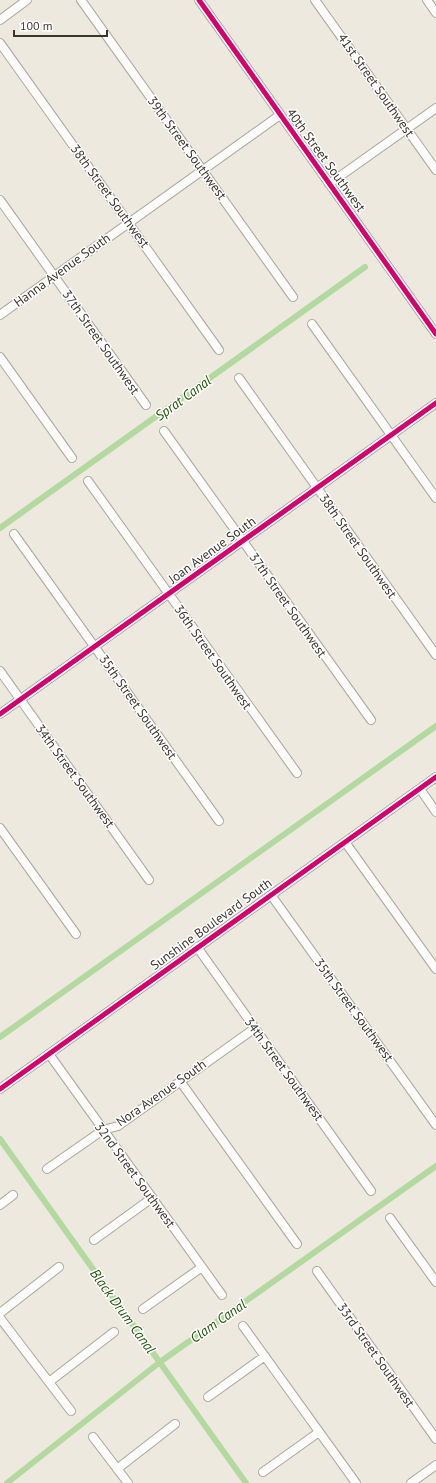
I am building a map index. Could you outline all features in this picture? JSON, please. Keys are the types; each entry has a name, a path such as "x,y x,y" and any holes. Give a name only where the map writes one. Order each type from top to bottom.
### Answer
{"street":[{"path":"0,20 28,0"},
{"name":"39th Street Southwest","path":"81,0 293,297"},
{"name":"40th Street Southwest","path":"199,0 436,334"},
{"name":"41st Street Southwest","path":"315,0 436,170"},
{"path":"427,0 436,12"},
{"name":"38th Street Southwest","path":"0,43 219,350"},
{"path":"329,184 436,108"},
{"name":"Hanna Avenue South","path":"0,314 280,115"},
{"name":"37th Street Southwest","path":"0,200 146,405"},
{"path":"312,324 436,498"},
{"path":"0,357 72,458"},
{"name":"38th Street Southwest","path":"239,378 436,655"},
{"name":"Joan Avenue South","path":"0,714 436,403"},
{"name":"37th Street Southwest","path":"164,431 371,720"},
{"name":"36th Street Southwest","path":"88,481 297,773"},
{"name":"35th Street Southwest","path":"14,534 219,821"},
{"name":"34th Street Southwest","path":"0,671 149,880"},
{"name":"Sunshine Boulevard South","path":"0,1089 436,777"},
{"path":"420,789 436,812"},
{"path":"0,828 76,934"},
{"path":"345,842 436,969"},
{"name":"35th Street Southwest","path":"271,895 436,1125"},
{"name":"34th Street Southwest","path":"198,947 371,1191"},
{"name":"Nora Avenue South","path":"47,1169 103,1130 118,1126 255,1028"},
{"name":"32nd Street Southwest","path":"49,1054 222,1295"},
{"path":"180,1081 297,1244"},
{"path":"0,1205 13,1195"},
{"path":"94,1240 152,1198"},
{"path":"390,1218 436,1282"},
{"path":"0,1312 59,1267"},
{"path":"144,1309 202,1267"},
{"name":"33rd Street Southwest","path":"317,1272 436,1439"},
{"path":"0,1318 71,1411"},
{"path":"243,1326 356,1483"},
{"path":"49,1382 114,1332"},
{"path":"208,1396 265,1356"},
{"path":"117,1469 175,1424"},
{"path":"263,1472 320,1432"},
{"path":"92,1438 128,1483"},
{"path":"410,1483 436,1465"}],"waterway":[{"name":"Sprat Canal","path":"0,528 365,267"},
{"path":"0,1037 436,726"},
{"name":"Black Drum Canal","path":"0,1139 246,1483"},
{"name":"Clam Canal","path":"7,1483 160,1362 436,1166"}],"cycle path":[{"path":"199,0 436,334"},
{"path":"0,714 436,403"},
{"path":"0,1089 436,777"}]}
